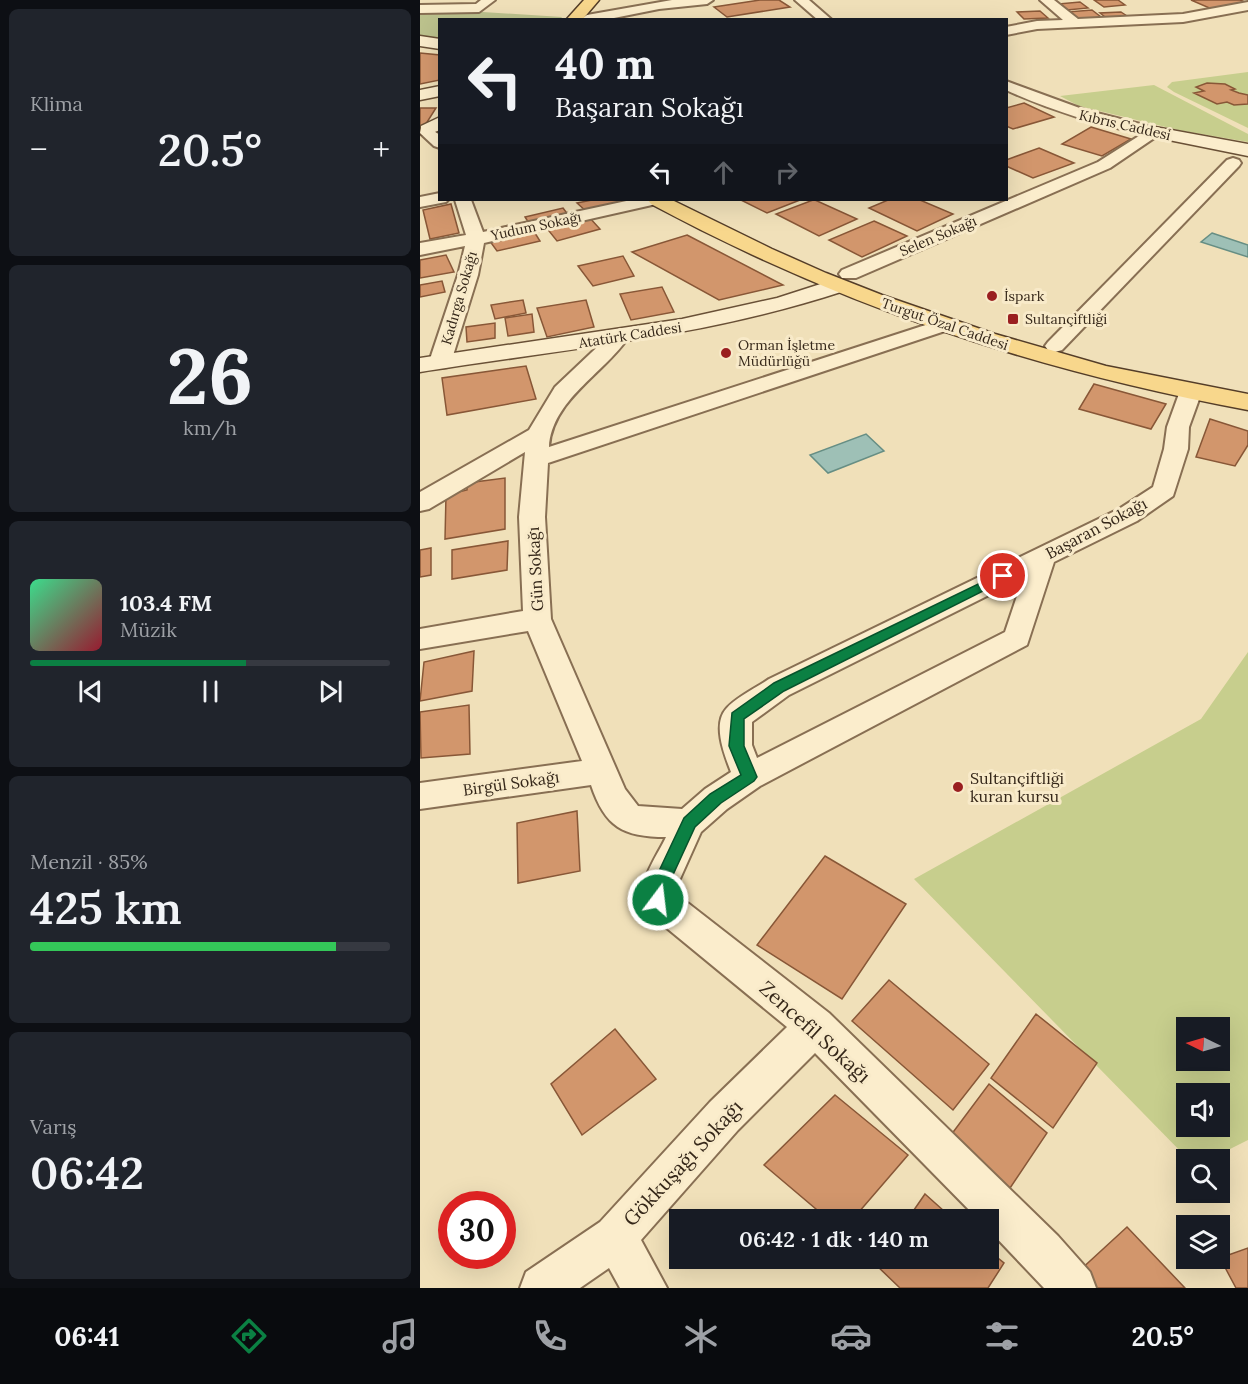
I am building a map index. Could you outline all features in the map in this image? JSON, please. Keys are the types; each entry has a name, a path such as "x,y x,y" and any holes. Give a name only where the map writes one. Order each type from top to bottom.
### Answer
{"main road":[{"path":"575,18 592,0"},
{"path":"588,18 605,0"},
{"name":"Turgut Özal Caddesi","path":"660,201 708,227 843,280 944,325 1103,372 1193,384 1248,388"},
{"name":"Turgut Özal Caddesi","path":"690,201 843,280 1055,346 1193,384 1248,402"}],"street":[{"path":"420,9 479,8 489,0"},
{"path":"592,18 659,5 707,0"},
{"path":"801,0 824,18"},
{"path":"1046,0 1075,23"},
{"path":"1133,6 1152,20"},
{"path":"1008,31 1037,25 1183,18 1248,6"},
{"path":"420,41 438,44"},
{"name":"Kıbrıs Caddesi","path":"1008,86 1073,113 1248,150"},
{"path":"420,95 438,91"},
{"name":"Selen Sokağı","path":"843,280 1104,165 1155,132"},
{"path":"1055,346 1233,163"},
{"path":"420,202 438,198"},
{"name":"Kadırga Sokağı","path":"430,364 468,275 476,239 464,201"},
{"name":"Yudum Sokağı","path":"420,249 647,201"},
{"name":"Atatürk Caddesi","path":"430,364 617,339 718,320 843,280"},
{"path":"420,503 537,447 944,325"},
{"name":"Gün Sokağı","path":"617,339 563,392 537,447 532,517 537,619 611,796 628,819 661,823 689,823"},
{"name":"Başaran Sokağı","path":"749,777 736,746 737,717 779,687 1128,515 1164,491 1176,449 1178,427 1193,384"},
{"name":"Zencefil Sokağı","path":"1043,556 1017,638 749,777 716,799 689,823 658,890 658,900 814,1026 1042,1252 1074,1288"},
{"path":"420,639 537,619"},
{"name":"Birgül Sokağı","path":"420,796 602,771"},
{"name":"Gökkuşağı Sokağı","path":"542,1288 615,1238 724,1116 814,1026"},
{"path":"615,1238 645,1288"}],"green space":[{"path":"451,10 562,17 438,18 438,42 420,40 420,11"},
{"path":"1248,72 1248,128 1167,87 1172,82"},
{"path":"1154,85 1248,134 1248,142 1178,130 1079,106 1060,96"},
{"path":"1248,652 1248,1140 1230,1149 1178,1149 914,879 1201,719"}],"water":[{"path":"1212,233 1248,245 1248,257 1201,242"},
{"path":"866,434 884,451 828,473 810,455"}],"building":[{"path":"760,0 779,0 790,7 727,17 714,7"},
{"path":"1094,0 1118,0 1125,5 1104,7"},
{"path":"1191,0 1240,0 1248,3 1214,10"},
{"path":"1080,2 1088,8 1067,10 1058,4"},
{"path":"1092,10 1101,17 1076,20 1067,12"},
{"path":"1040,11 1048,18 1024,19 1017,12"},
{"path":"1121,12 1130,18 1109,20 1100,13"},
{"path":"420,53 438,55 438,80 420,84"},
{"path":"1207,83 1225,84 1235,89 1231,90 1248,95 1248,104 1234,105 1227,102 1217,104 1194,93 1204,91 1196,87"},
{"path":"1024,103 1054,117 1013,129 1008,127 1008,107"},
{"path":"420,108 436,108 424,127 420,127"},
{"path":"1091,127 1131,139 1102,156 1062,144"},
{"path":"1039,148 1074,163 1033,178 1008,167 1008,159"},
{"path":"587,201 632,201 588,213 577,203"},
{"path":"743,201 797,201 767,213"},
{"path":"810,201 817,201 857,219 819,236 776,214"},
{"path":"886,201 922,201 953,214 917,231 869,208"},
{"path":"451,204 459,233 430,239 423,210"},
{"path":"563,208 569,216 530,225 525,217"},
{"path":"588,216 600,229 557,241 545,226"},
{"path":"874,221 907,236 862,257 829,240"},
{"path":"533,230 540,241 497,251 489,240"},
{"path":"687,235 783,285 719,300 632,252"},
{"path":"446,255 454,272 420,278 420,260"},
{"path":"623,256 634,276 593,286 578,266"},
{"path":"442,281 445,292 420,297 420,285"},
{"path":"662,287 674,312 631,320 620,294"},
{"path":"523,300 526,313 495,319 491,305"},
{"path":"586,300 594,327 547,337 537,308"},
{"path":"532,314 534,332 508,336 505,318"},
{"path":"495,323 495,338 467,342 466,327"},
{"path":"526,366 536,399 447,415 442,378"},
{"path":"1094,384 1166,404 1151,429 1079,409"},
{"path":"1210,419 1248,431 1248,445 1235,466 1196,457"},
{"path":"505,478 505,529 445,539 446,495 467,490 467,483"},
{"path":"508,541 507,570 452,579 452,550"},
{"path":"431,548 431,575 420,577 420,550"},
{"path":"474,651 472,691 420,701 424,662"},
{"path":"469,705 470,754 421,758 420,712"},
{"path":"577,811 580,871 518,883 517,823"},
{"path":"825,856 906,904 842,999 757,945"},
{"path":"889,980 989,1064 953,1110 852,1021"},
{"path":"1036,1014 1097,1063 1053,1128 991,1078"},
{"path":"615,1029 656,1079 582,1135 551,1084"},
{"path":"989,1084 1047,1133 1006,1194 948,1139"},
{"path":"835,1095 908,1155 861,1209 816,1209 764,1165"},
{"path":"925,1194 942,1209 915,1209"},
{"path":"1127,1227 1185,1288 1094,1288 1078,1272"},
{"path":"1248,1248 1248,1288 1236,1288 1226,1269 1230,1269 1230,1254"},
{"path":"999,1259 1004,1263 988,1288 900,1288 880,1269 999,1269"}],"place":[{"name":"İspark","path":"992,296"},
{"name":"Sultançiftliği","path":"1013,319"},
{"name":"Orman İşletme Müdürlüğü","path":"726,353"},
{"name":"Sultançiftliği kuran kursu","path":"958,787"}],"route":[{"path":"658,900 658,890 689,823 716,799 749,777 736,746 737,717 779,687 1003,576"}]}
